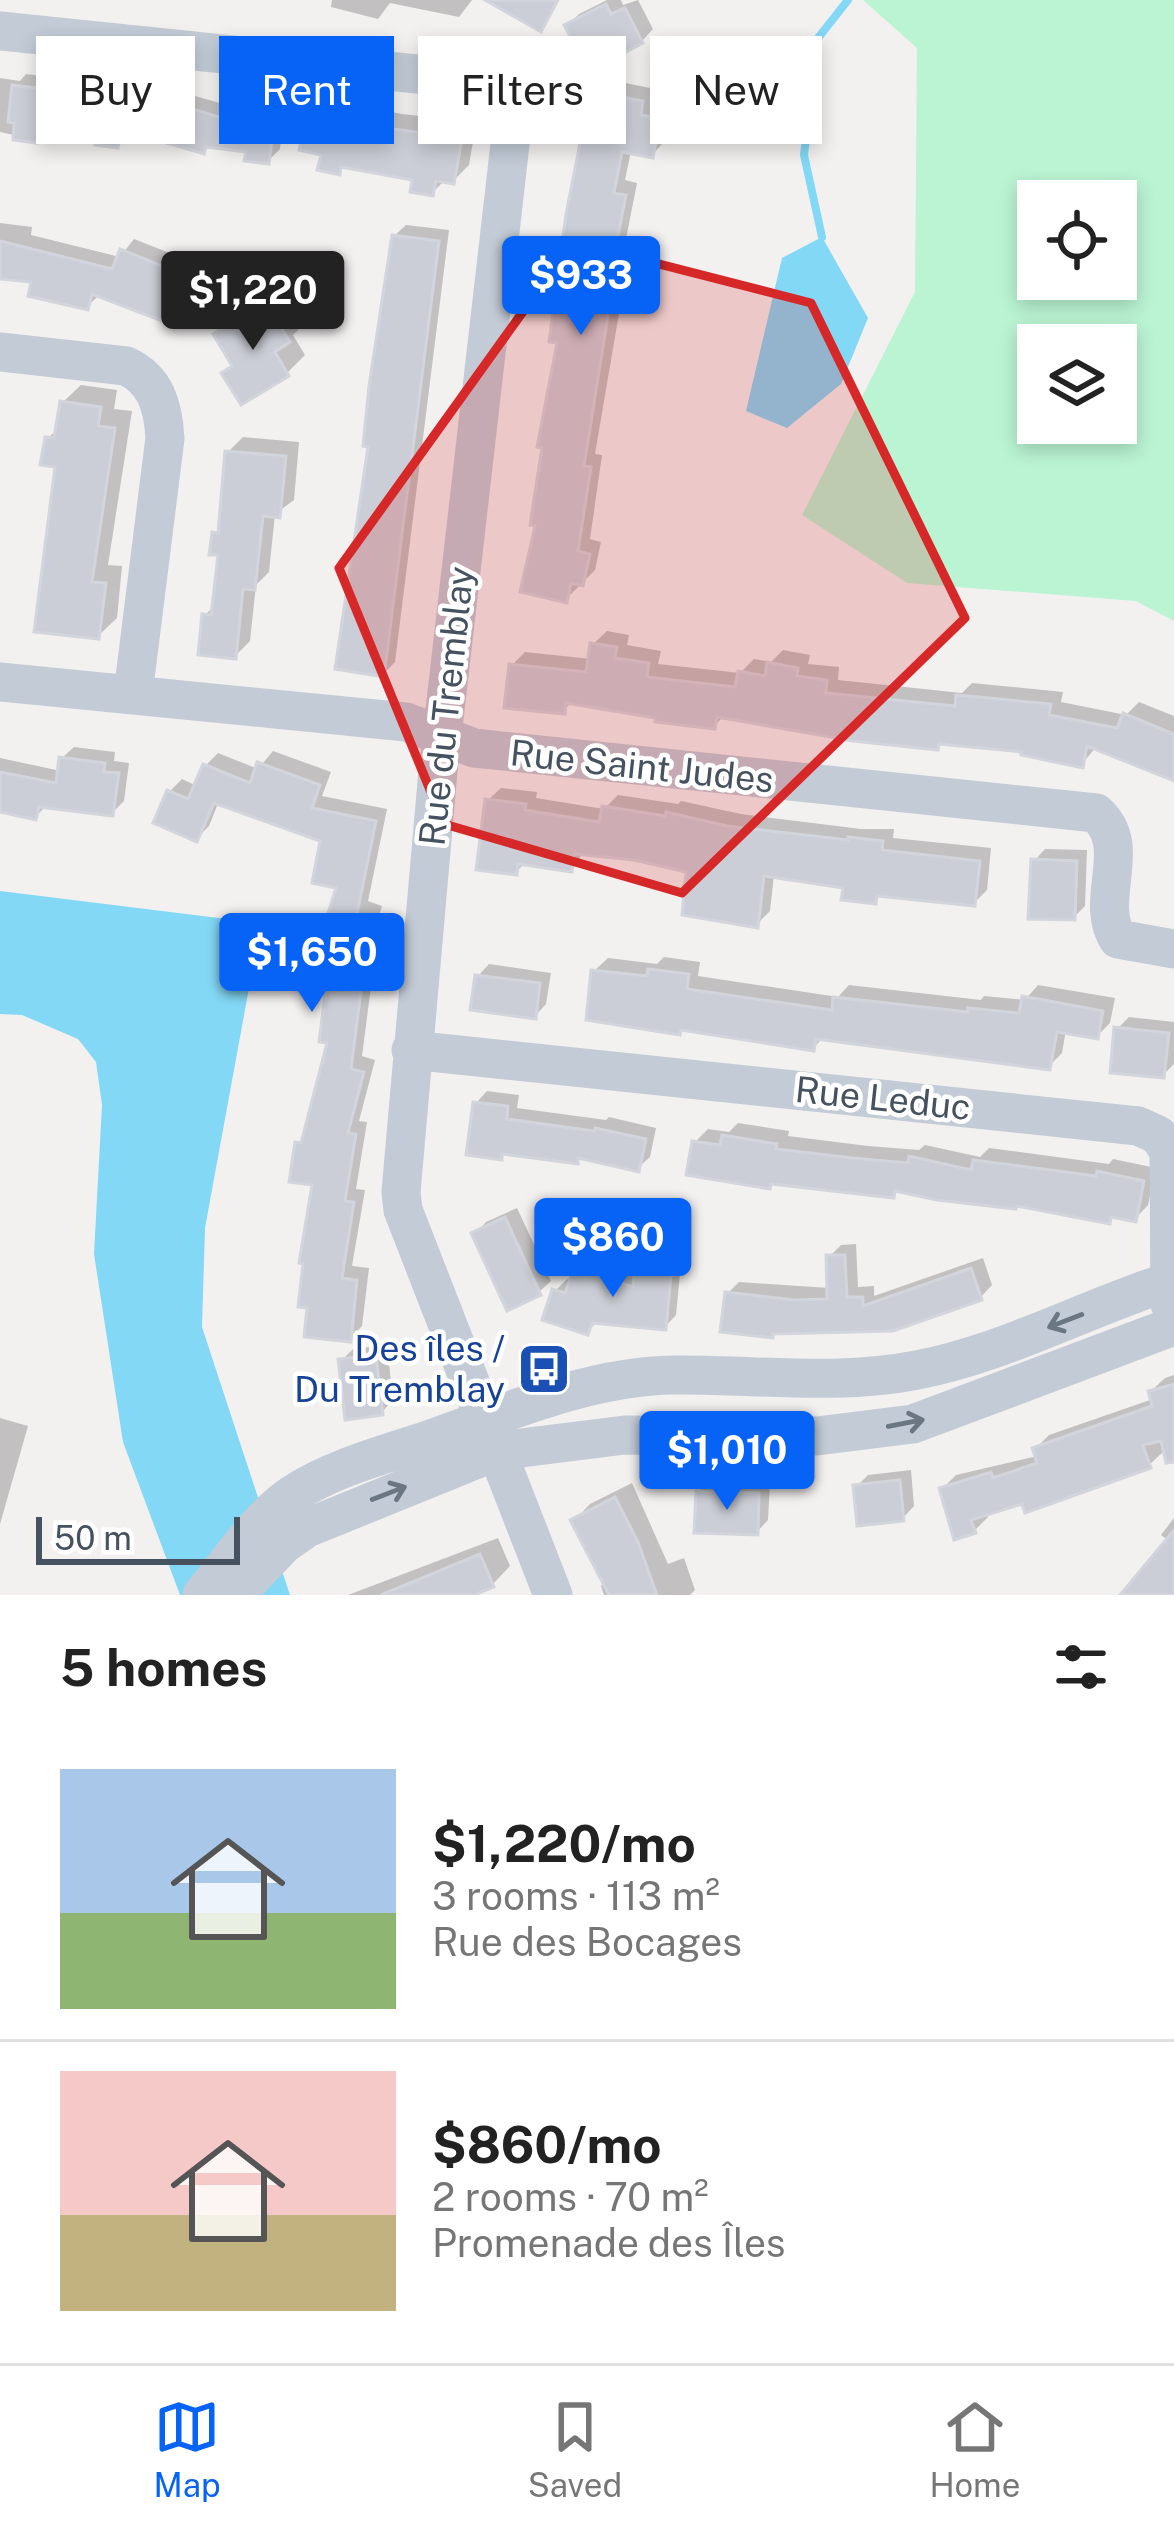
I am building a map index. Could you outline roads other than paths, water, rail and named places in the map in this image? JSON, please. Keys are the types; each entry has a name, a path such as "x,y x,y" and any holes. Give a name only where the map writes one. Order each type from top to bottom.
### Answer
{"street":[{"name":"Rue du Tremblay","path":"0,31 494,82 507,100 512,127 442,736 401,1172 403,1210 553,1595"},
{"path":"0,352 126,366 139,373 159,398 165,438 134,694"},
{"name":"Rue Saint Judes","path":"0,682 406,722 474,748 1096,813 1108,823 1116,842 1109,925 1118,939 1174,949"},
{"name":"Rue Leduc","path":"411,1050 1138,1126 1158,1136 1169,1151 1171,1327"},
{"path":"491,1436 591,1387 668,1375 844,1380 920,1370 1005,1344 1173,1280"},
{"path":"235,1595 296,1492 353,1465 491,1436 817,1436 913,1424 1171,1327"},
{"path":"202,1595 278,1527"}],"water":[{"path":"822,237 868,318 841,384 787,428 746,411 782,258"},
{"path":"0,891 243,921 249,988 205,1228 202,1327 290,1595 180,1595 123,1442 94,1254 102,1105 96,1062 78,1039 22,1015 0,1014"}],"waterway":[{"path":"822,237 804,155 818,38 848,0"}],"place":[{"name":"Des îles / Du Tremblay","path":"544,1369"}]}
